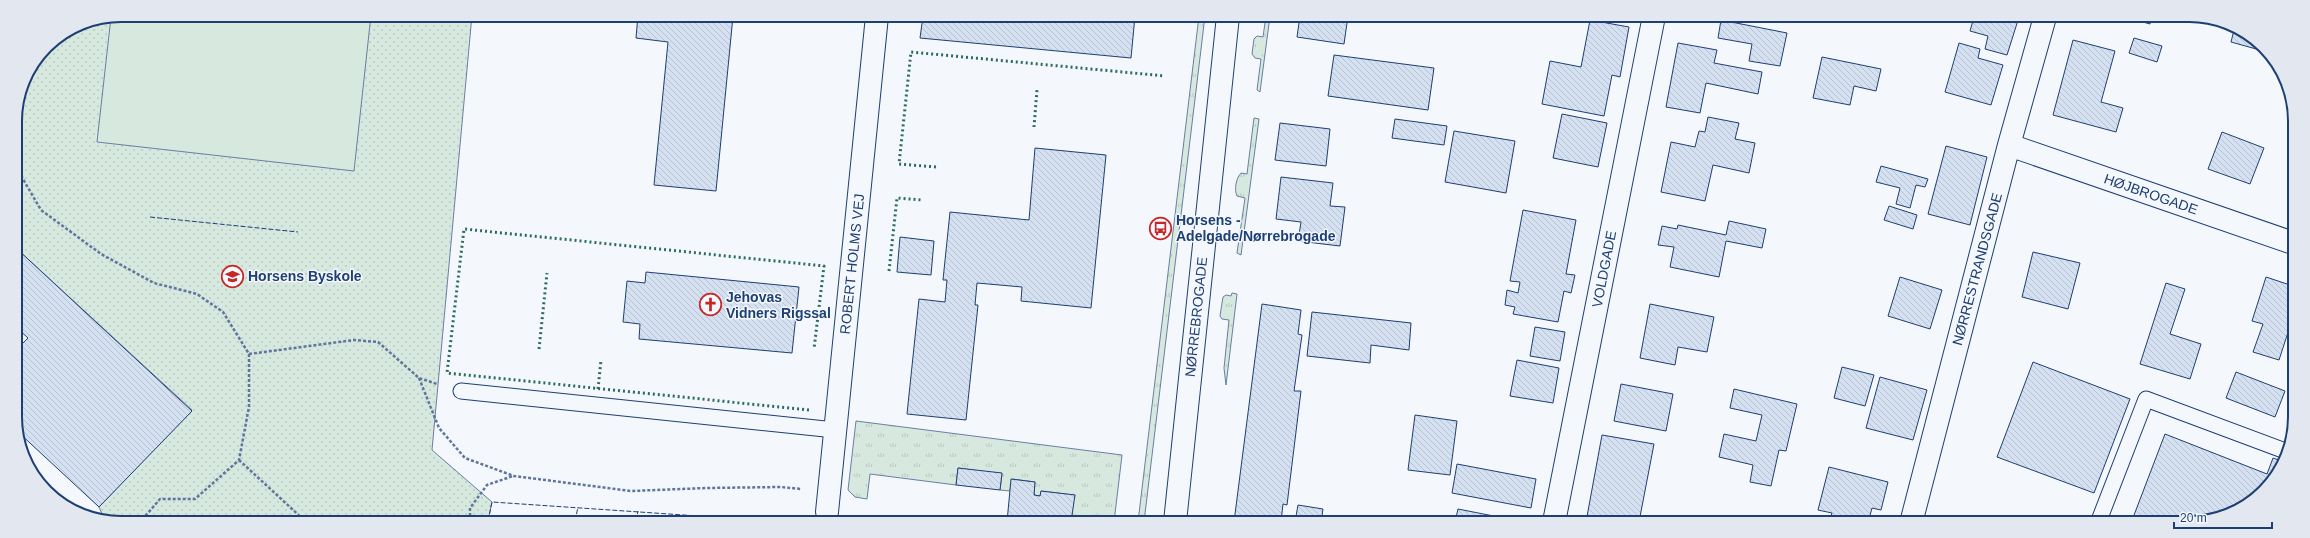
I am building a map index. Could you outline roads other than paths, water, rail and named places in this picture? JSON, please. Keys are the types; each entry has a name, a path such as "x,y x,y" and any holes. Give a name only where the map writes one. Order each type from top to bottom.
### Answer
{"street":[{"name":"ROBERT HOLMS VEJ","path":"828,502 876,22"},
{"name":"NØRREBROGADE","path":"1176,516 1227,22"},
{"name":"VOLDGADE","path":"1555,516 1653,22"},
{"name":"NØRRESTRANDSGADE","path":"1913,516 2009,145 2044,22"},
{"name":"HØJBROGADE","path":"2009,145 2288,241"}],"lane":[{"path":"460,391 835,430"},
{"path":"2101,516 2146,399 2282,450"}],"place":[{"name":"Horsens - Adelgade/Nørrebrogade","path":"1160,228"},
{"name":"Horsens Byskole","path":"232,276"},
{"name":"Jehovas Vidners Rigssal","path":"711,305"}]}
